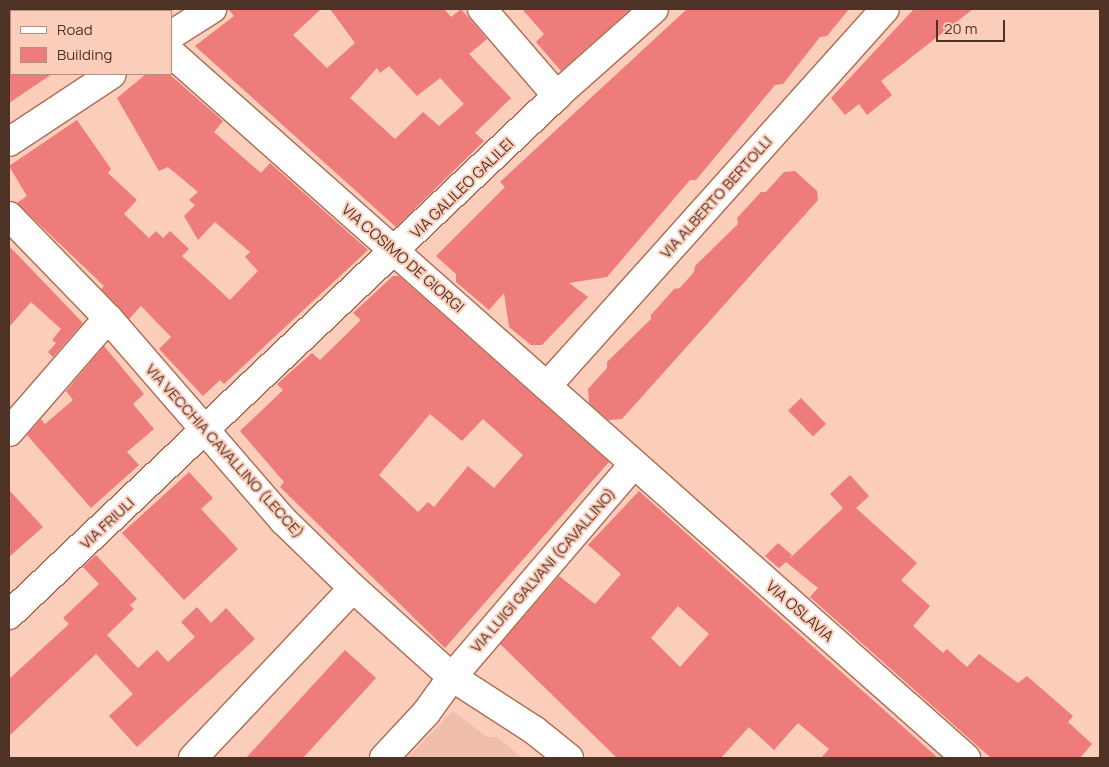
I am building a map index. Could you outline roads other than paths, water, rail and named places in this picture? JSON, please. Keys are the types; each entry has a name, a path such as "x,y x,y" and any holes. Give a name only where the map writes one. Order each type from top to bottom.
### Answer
{"street":[{"path":"172,34 212,9"},
{"path":"482,9 557,96"},
{"name":"VIA GALILEO GALILEI","path":"205,430 395,252 557,96 654,9"},
{"name":"VIA ALBERTO BERTOLLI","path":"547,386 885,9"},
{"name":"VIA COSIMO DE GIORGI","path":"172,54 634,464"},
{"path":"9,142 110,75"},
{"name":"VIA VECCHIA CAVALLINO (LECCE)","path":"9,216 108,318 284,520 353,588 452,677 534,730 569,758"},
{"path":"9,432 108,318"},
{"name":"VIA FRIULI","path":"9,615 205,430"},
{"name":"VIA LUIGI GALVANI (CAVALLINO)","path":"384,758 426,713 452,677 634,464"},
{"name":"VIA OSLAVIA","path":"634,464 966,758"},
{"path":"193,758 353,588"}]}
